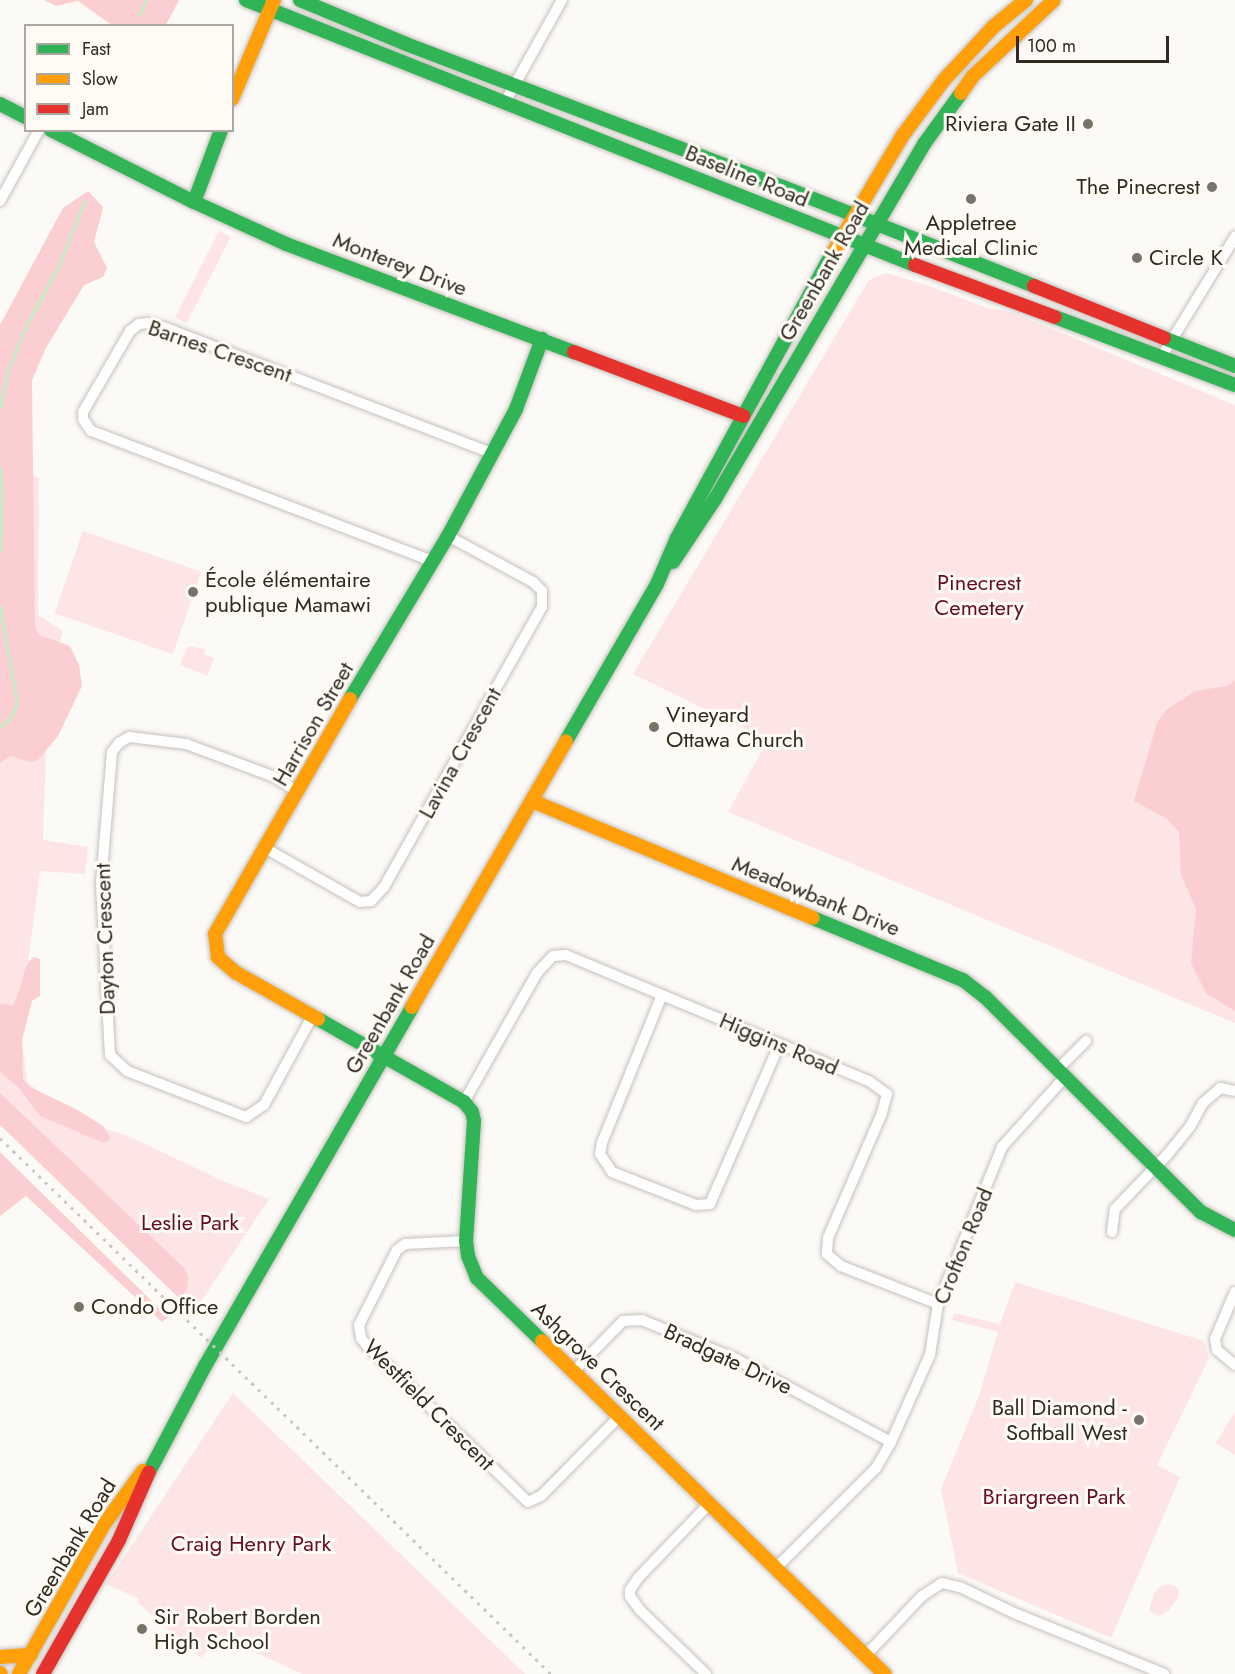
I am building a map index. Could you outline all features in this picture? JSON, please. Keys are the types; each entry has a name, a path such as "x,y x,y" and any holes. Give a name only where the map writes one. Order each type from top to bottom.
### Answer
{"main road":[{"name":"Baseline Road","path":"246,0 271,5 505,102 863,245 1235,385"},
{"name":"Baseline Road","path":"300,0 405,44 876,223 1235,366"},
{"name":"Greenbank Road","path":"657,584 677,538 854,215 915,118 950,73 993,27 1026,0"},
{"name":"Greenbank Road","path":"20,1674 103,1526 160,1447 657,584 715,499 924,144 972,77 1054,0"},
{"path":"234,94 271,5"},
{"path":"0,105 24,116"},
{"name":"Monterey Drive","path":"55,132 194,202 286,244 743,417"},
{"path":"194,202 220,132"},
{"name":"Harrison Street","path":"384,1058 235,972 218,957 215,934 297,790 448,536 516,409 542,339"},
{"name":"Meadowbank Drive","path":"532,801 963,980 985,997 1202,1212 1235,1230"},
{"path":"384,1058 464,1102"},
{"name":"Ashgrove Crescent","path":"464,1102 472,1112 474,1121 466,1241 468,1256 477,1278 867,1654 885,1674"},
{"name":"Greenbank Road","path":"43,1674 119,1540 160,1447"},
{"path":"0,1657 31,1655"}],"street":[{"path":"505,102 562,0"},
{"path":"0,201 38,132"},
{"path":"1162,356 1235,237"},
{"name":"Barnes Crescent","path":"432,561 91,431 83,419 83,412 129,331 139,324 147,323 185,335 492,453"},
{"name":"Lavina Crescent","path":"265,848 360,902 371,901 384,887 542,607 542,591 533,582 448,536"},
{"name":"Dayton Crescent","path":"297,790 272,776 186,744 129,737 119,743 112,752 101,884 110,1055 127,1071 246,1117 264,1105 312,1017"},
{"name":"Higgins Road","path":"464,1102 537,973 553,956 566,955 869,1081 886,1094 882,1113 828,1238 827,1254 841,1266 938,1304"},
{"path":"662,995 602,1143 600,1154 612,1172 696,1205 710,1204 779,1044"},
{"path":"1061,1073 1086,1041"},
{"name":"Crofton Road","path":"777,1567 876,1468 891,1442 930,1355 938,1304 1002,1147 1061,1073"},
{"path":"1112,1232 1115,1209 1190,1126 1203,1103 1220,1088 1235,1091"},
{"name":"Westfield Crescent","path":"466,1241 405,1244 397,1250 359,1325 361,1338 367,1346 528,1502 541,1496 619,1417"},
{"path":"1235,1292 1215,1339 1217,1350 1235,1365"},
{"name":"Bradgate Drive","path":"574,1371 623,1321 642,1320 736,1359 891,1442"},
{"path":"706,1674 640,1610 630,1596 630,1590 710,1503"},
{"path":"867,1654 922,1596 942,1583 960,1587 1014,1613 1164,1674"}],"green space":[{"path":"219,231 231,237 187,323 175,317"},
{"name":"Pinecrest Cemetery","path":"886,273 927,285 987,308 1011,312 1235,405 1235,1023 728,812 768,740 633,674 869,280"},
{"name":"Leslie Park","path":"0,462 39,478 38,615 63,631 48,684 43,840 88,847 85,874 40,871 20,1023 27,1082 76,1121 126,1135 221,1180 269,1199 198,1306 0,1109"},
{"path":"83,531 201,572 173,654 55,613"},
{"path":"188,646 206,649 204,654 214,658 207,676 180,665"},
{"name":"Briargreen Park","path":"1015,1282 1204,1341 1209,1358 1157,1465 1180,1477 1111,1638 958,1573 941,1489 979,1396 998,1332 952,1320 954,1313 1000,1324"},
{"name":"Craig Henry Park","path":"233,1393 525,1674 302,1674 220,1636 201,1658 137,1602 139,1599 106,1584"},
{"path":"1235,1412 1235,1455 1216,1443"},
{"path":"1170,1584 1179,1588 1178,1597 1169,1610 1159,1616 1149,1611 1154,1593 1161,1586"}],"shaded area":[{"path":"44,0 179,0 167,24 110,24 78,1 56,6"},
{"path":"88,191 103,207 94,242 107,268 103,277 84,285 46,348 32,380 35,626 39,635 70,646 79,665 82,686 58,736 38,760 29,762 11,756 0,763 0,325 63,208"},
{"path":"1235,680 1235,1011 1206,993 1191,963 1196,909 1181,874 1179,832 1167,819 1134,801 1157,723 1166,710 1195,691 1227,686"},
{"path":"34,957 40,959 40,996 32,1001 22,1040 23,1079 30,1087 76,1109 103,1126 110,1139 104,1143 40,1116 20,1089 0,1072 0,1004 13,1005 25,969"},
{"path":"0,1093 183,1267 188,1276 187,1288 181,1300 0,1125"},
{"path":"0,1152 168,1317 162,1322 26,1196 0,1216"}],"waterway":[{"path":"139,15 146,0"},
{"path":"0,407 9,367 28,322 58,267 85,200"},
{"path":"0,468 2,495 0,551"},
{"path":"0,607 17,703 11,717 0,727"}],"railway":[{"path":"0,1138 551,1674"}],"traffic: fast":[{"path":"246,0 915,265"},
{"path":"300,0 406,44 783,187 1034,286"},
{"path":"673,562 715,499 924,144 961,93"},
{"path":"0,104 24,116"},
{"path":"55,132 194,202 286,244 574,352"},
{"path":"194,202 220,132"},
{"path":"566,741 657,584 677,538 832,254"},
{"path":"1055,317 1235,385"},
{"path":"1164,338 1235,366"},
{"path":"350,699 448,536 516,409 542,339"},
{"path":"813,918 963,980 985,997 1201,1212 1235,1230"},
{"path":"149,1472 205,1366 412,1007"},
{"path":"318,1019 464,1102 472,1112 474,1121 466,1241 468,1256 477,1278 542,1341"}],"traffic: slow":[{"path":"234,94 274,0"},
{"path":"832,254 903,135 944,80 993,27 1026,0"},
{"path":"961,93 972,77 1054,0"},
{"path":"318,1019 235,972 218,957 215,934 350,699"},
{"path":"412,1007 566,741"},
{"path":"532,801 813,918"},
{"path":"542,1341 885,1674"},
{"path":"19,1674 103,1526 143,1471"},
{"path":"0,1657 31,1655"}],"traffic: jam":[{"path":"915,265 1055,317"},
{"path":"1034,286 1164,338"},
{"path":"574,352 743,416"},
{"path":"43,1674 119,1540 149,1472"}],"place":[{"name":"Riviera Gate II","path":"1088,124"},
{"name":"The Pinecrest","path":"1212,187"},
{"name":"Appletree Medical Clinic","path":"971,199"},
{"name":"Circle K","path":"1137,258"},
{"name":"École élémentaire publique Mamawi","path":"193,592"},
{"name":"Vineyard Ottawa Church","path":"654,727"},
{"name":"Condo Office","path":"79,1307"},
{"name":"Ball Diamond - Softball West","path":"1139,1420"},
{"name":"Sir Robert Borden High School","path":"142,1629"}]}
